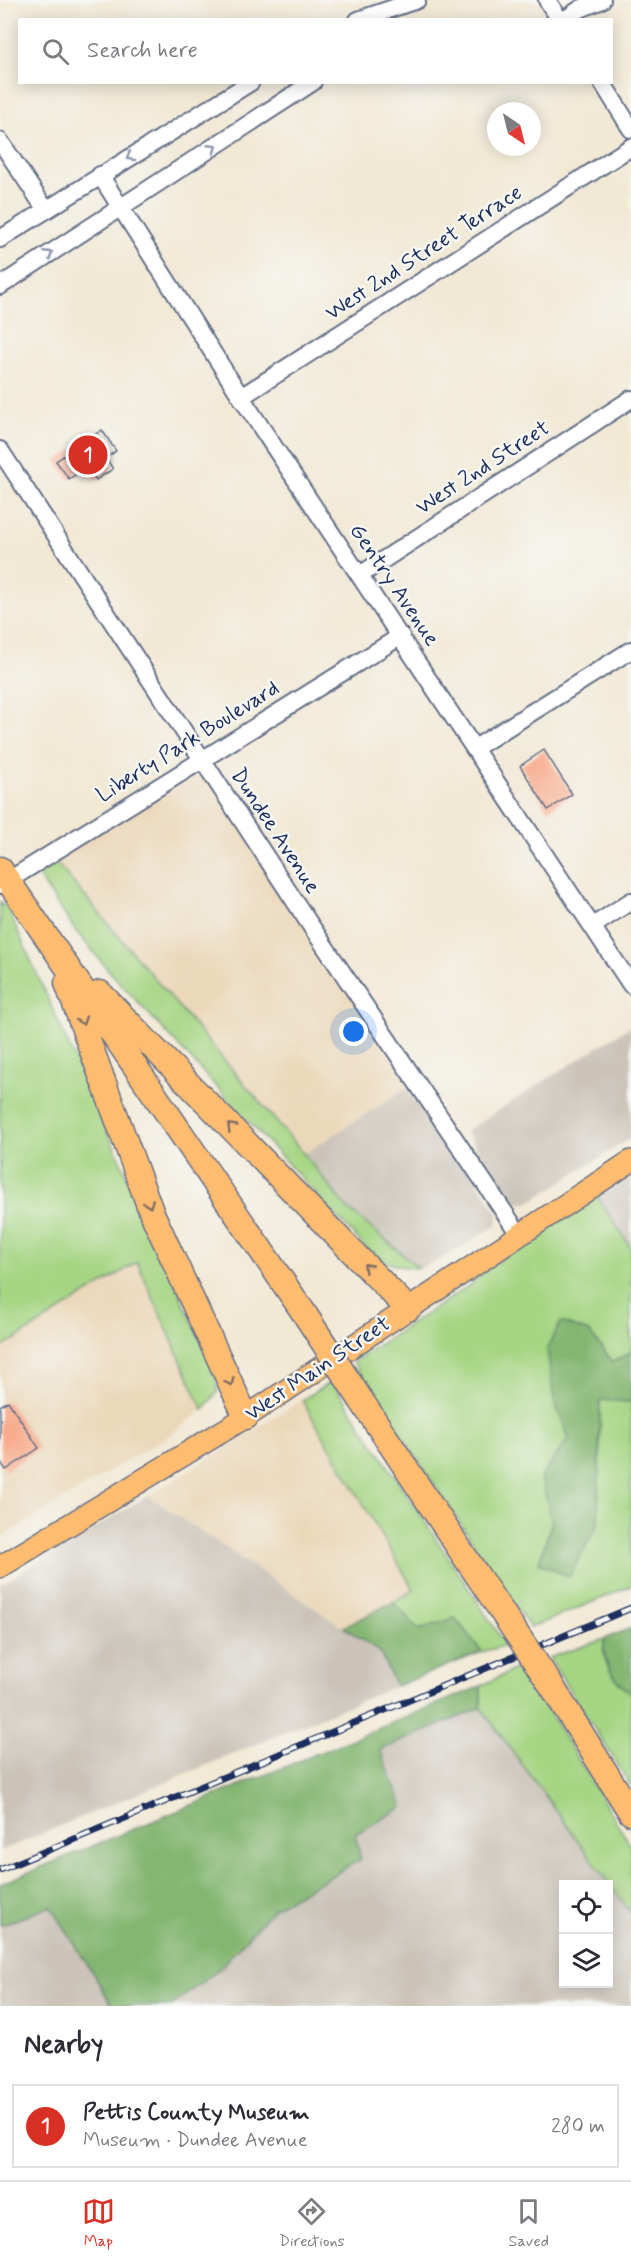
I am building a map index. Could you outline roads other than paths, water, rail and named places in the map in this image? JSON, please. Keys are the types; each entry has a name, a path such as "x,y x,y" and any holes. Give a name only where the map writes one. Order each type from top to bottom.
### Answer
{"highway":[{"path":"3,879 54,947 302,1310 551,1685 631,1813"},
{"path":"54,947 408,1309"},
{"path":"54,947 152,1211 246,1417"}],"main road":[{"name":"West Main Street","path":"0,1568 246,1417 631,1161"}],"street":[{"path":"364,18 418,0"},
{"path":"399,18 418,0"},
{"path":"547,0 560,18"},
{"path":"565,18 602,0"},
{"path":"0,239 248,84"},
{"path":"0,286 310,84"},
{"path":"603,84 631,129"},
{"path":"0,141 46,210"},
{"name":"West 2nd Street Terrace","path":"241,397 631,147"},
{"name":"Gentry Avenue","path":"100,175 241,397 631,985"},
{"name":"West 2nd Street","path":"360,575 631,399"},
{"name":"Dundee Avenue","path":"0,450 386,1040 519,1234"},
{"name":"Liberty Park Boulevard","path":"3,879 401,636"},
{"path":"475,748 631,650"},
{"path":"593,926 631,901"}],"railway":[{"path":"0,1870 631,1608"}],"place":[{"name":"Pettis County Museum","path":"88,455"}]}
